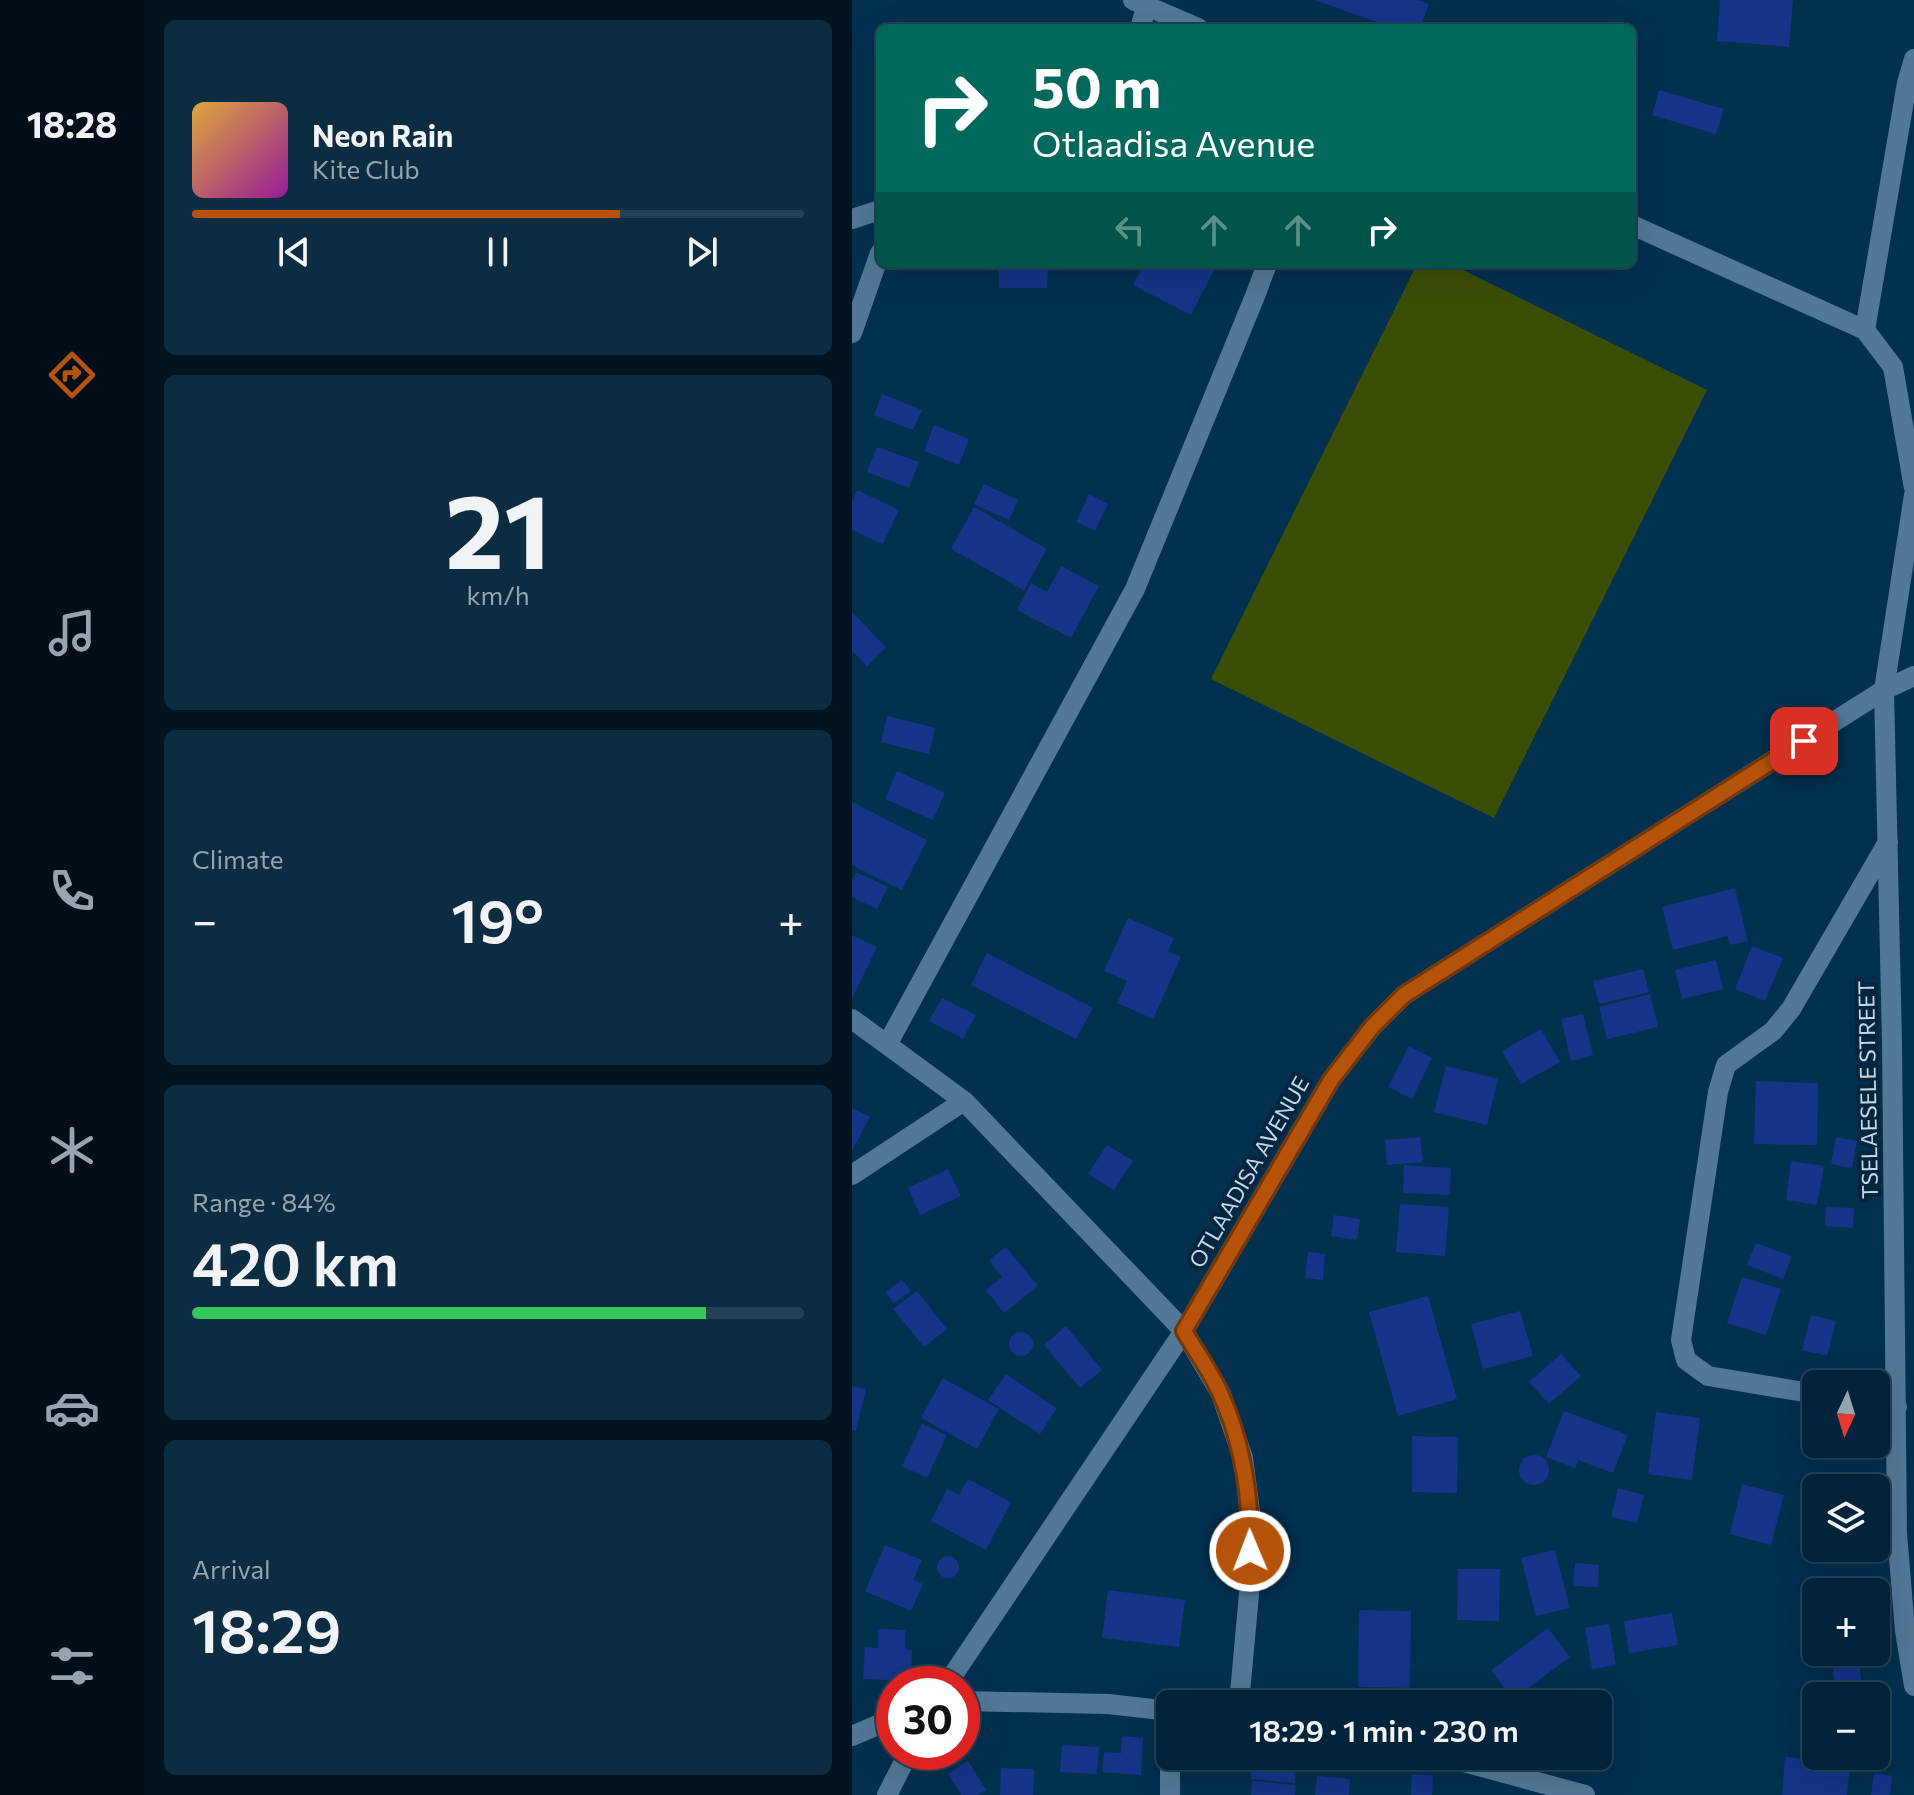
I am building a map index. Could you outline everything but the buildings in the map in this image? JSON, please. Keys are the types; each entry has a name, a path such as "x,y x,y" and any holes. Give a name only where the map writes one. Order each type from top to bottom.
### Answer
{"street":[{"path":"1140,24 1140,2 1189,24"},
{"path":"1865,330 1914,59"},
{"path":"852,219 876,211"},
{"path":"1636,227 1865,330 1893,367 1914,488"},
{"path":"852,333 876,264"},
{"path":"888,1043 1135,589 1266,268"},
{"name":"TSELAESELE STREET","path":"1914,495 1884,690 1897,1533 1905,1631 1914,1686"},
{"name":"OTLAADISA AVENUE","path":"959,1666 1184,1331 1331,1080 1372,1027 1404,995 1884,690 1914,676"},
{"path":"1802,1392 1708,1376 1686,1360 1681,1340 1718,1092 1726,1065 1773,1031 1791,1009 1888,842"},
{"path":"852,1019 964,1101 1184,1331 1221,1394 1243,1458 1251,1519 1250,1583 1240,1690"},
{"path":"852,1175 964,1101"},
{"path":"1890,1406 1897,1407"},
{"path":"980,1701 1108,1704 1156,1709"},
{"path":"852,1736 876,1726"},
{"path":"887,1795 900,1770"},
{"path":"1170,1770 1170,1795"},
{"path":"1489,1770 1563,1792 1585,1795"}],"green space":[{"path":"1415,268 1459,268 1707,390 1494,818 1211,679"}],"route":[{"path":"1250,1551 1251,1519 1243,1458 1221,1394 1184,1331 1331,1080 1372,1027 1404,995 1804,741"}]}
